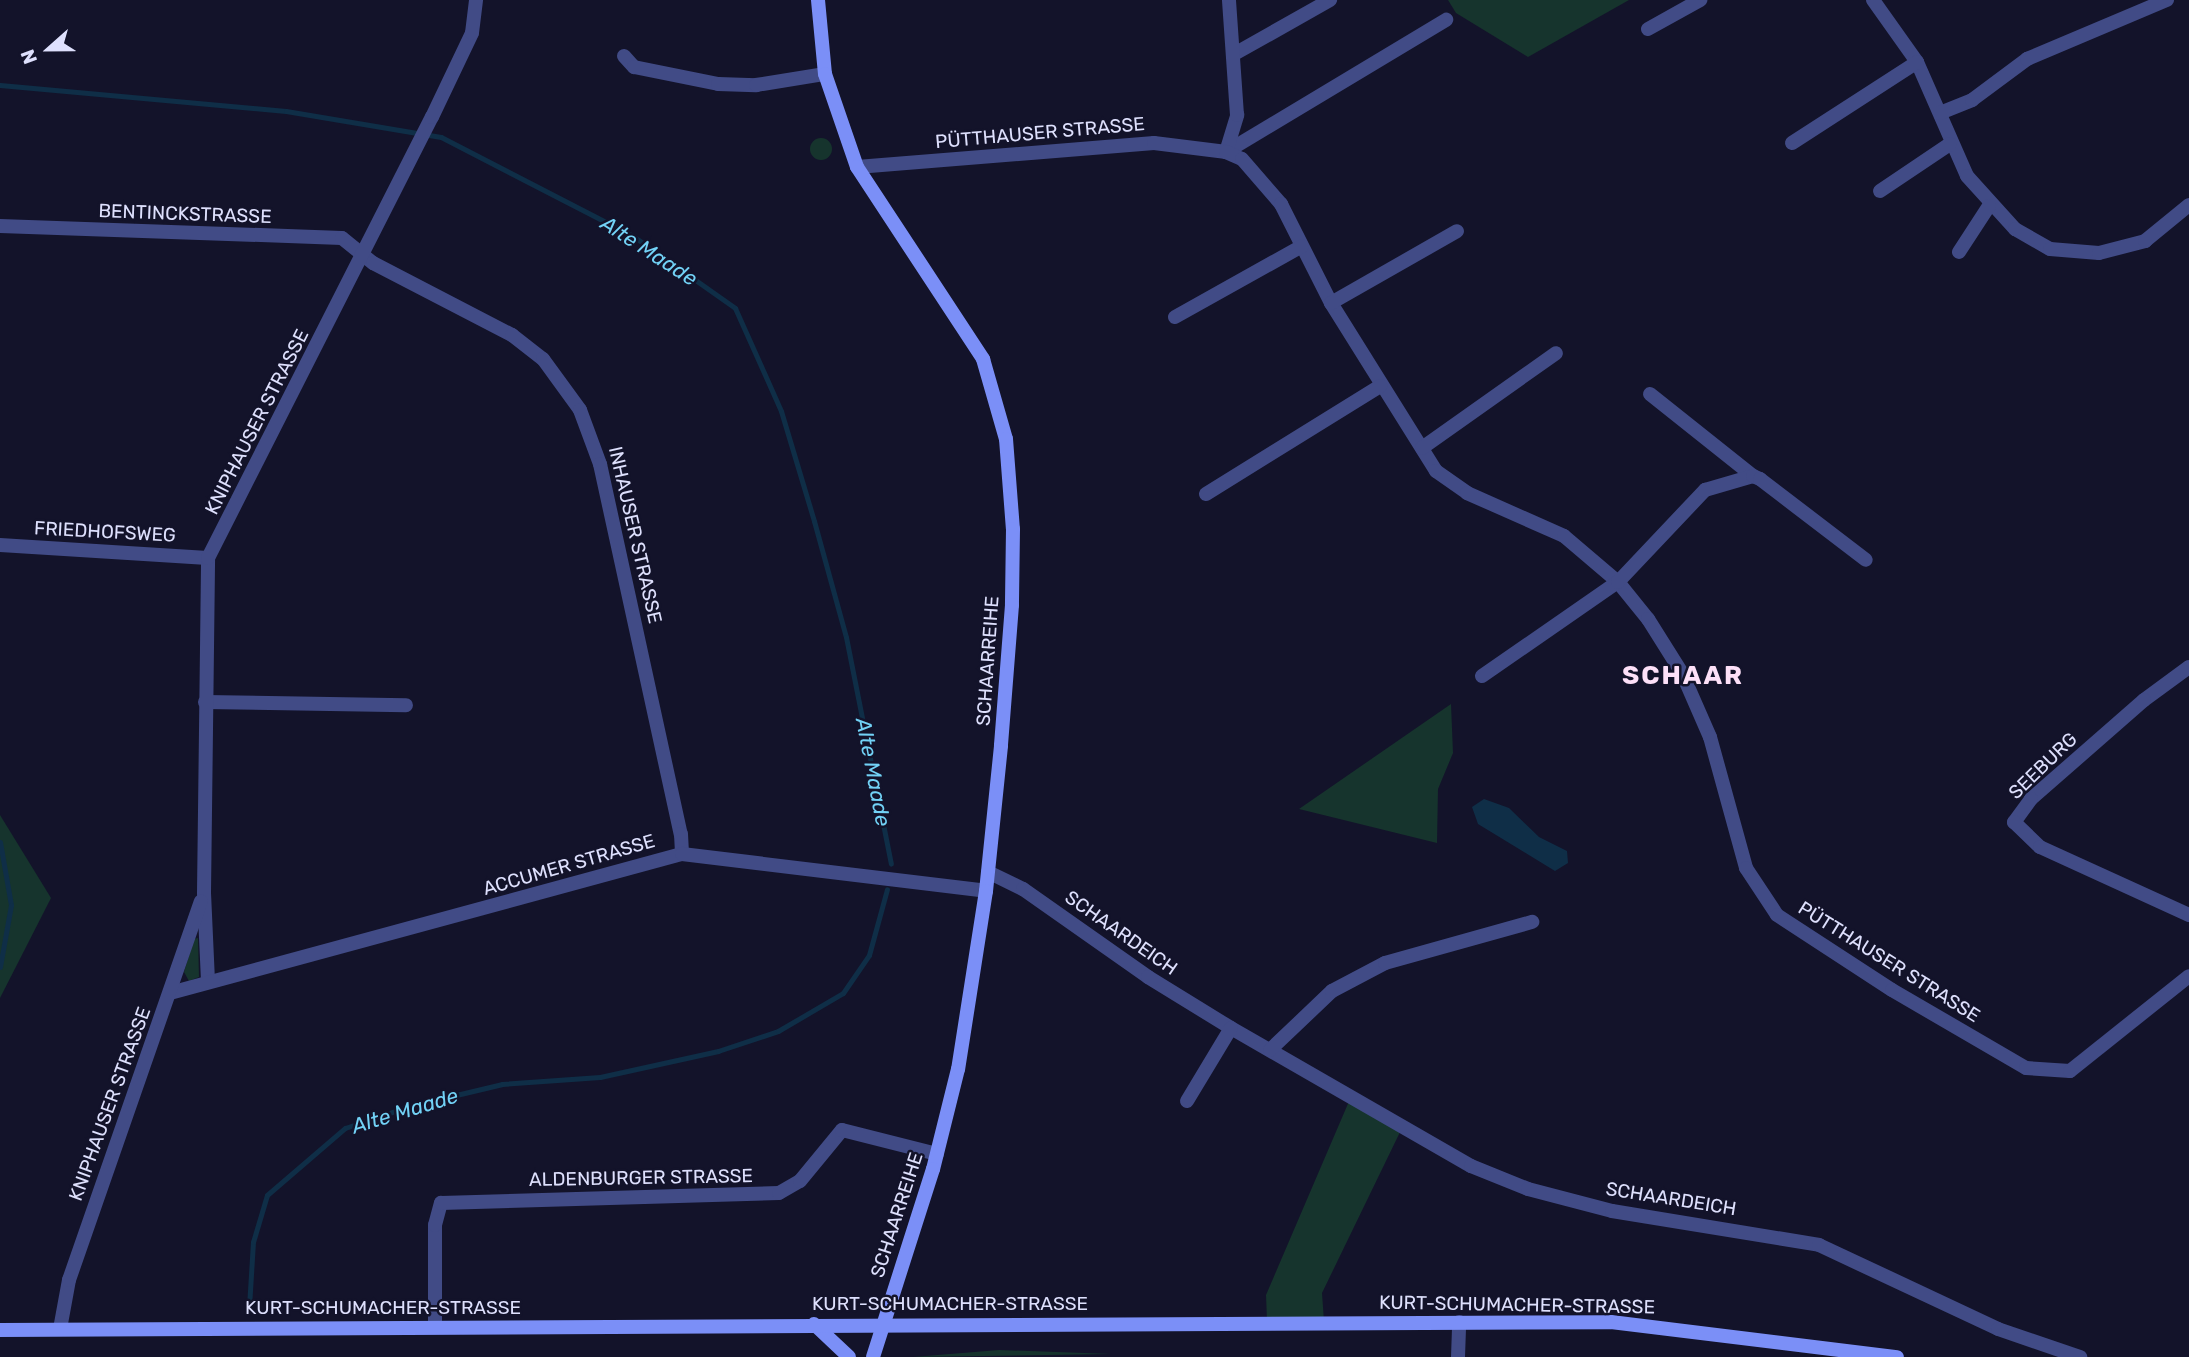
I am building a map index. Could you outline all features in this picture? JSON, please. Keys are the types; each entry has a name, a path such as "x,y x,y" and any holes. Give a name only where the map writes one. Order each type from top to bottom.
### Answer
{"main road":[{"name":"SCHAARREIHE","path":"818,0 825,74 857,167 983,359 1006,439 1013,529 1012,605 988,872 958,1069 937,1154 873,1357"},
{"name":"KURT-SCHUMACHER-STRASSE","path":"0,1330 1611,1322 1897,1357"},
{"path":"814,1324 849,1357"}],"street":[{"name":"KNIPHAUSER STRASSE","path":"208,981 204,894 208,558 432,117 472,33 477,0"},
{"path":"1226,152 1237,115 1236,54 1229,0"},
{"path":"1236,54 1330,0"},
{"path":"1648,29 1700,0"},
{"path":"1873,0 1917,62 1940,113 1950,144 1989,206 2015,229 2050,249 2099,253 2145,241 2187,211"},
{"path":"1940,113 1972,100 2027,59 2167,0"},
{"path":"1226,152 1446,20"},
{"path":"624,56 634,67 718,84 756,85 825,74"},
{"path":"1792,143 1917,62"},
{"name":"PÜTTHAUSER STRASSE","path":"857,167 1154,143 1226,152 1252,167 1281,204 1331,303 1380,386 1436,471 1467,493 1564,536 1618,582 1682,673 1710,737 1746,869 1777,915 1892,990 2026,1068 2070,1071 2189,976"},
{"path":"1880,191 1950,144"},
{"path":"1959,253 1989,206"},
{"name":"BENTINCKSTRASSE","path":"0,226 342,238 364,255"},
{"path":"1331,303 1457,231"},
{"path":"1175,317 1302,246"},
{"name":"INHAUSER STRASSE","path":"364,255 512,335 543,359 580,410 600,464 614,520 682,854"},
{"path":"1422,448 1556,353"},
{"path":"1206,494 1380,386"},
{"path":"1650,394 1752,477 1867,560"},
{"path":"1482,676 1618,582 1705,490 1752,477"},
{"name":"FRIEDHOFSWEG","path":"0,545 208,558"},
{"name":"SEEBURG","path":"2189,667 2144,699 2031,799 2014,822 2040,847 2189,915"},
{"path":"205,702 406,705"},
{"name":"ACCUMER STRASSE","path":"170,993 682,854 986,891"},
{"name":"SCHAARDEICH","path":"988,872 1023,889 1148,977 1231,1028 1471,1166 1528,1189 1612,1211 1819,1245 1998,1329 2080,1357"},
{"name":"KNIPHAUSER STRASSE","path":"60,1329 69,1280 204,894"},
{"path":"1270,1050 1332,991 1385,963 1532,922"},
{"path":"1187,1101 1231,1028"},
{"name":"ALDENBURGER STRASSE","path":"435,1327 435,1225 441,1203 779,1193 800,1181 842,1130 937,1154"},
{"path":"1458,1357 1459,1322"}],"green space":[{"path":"1448,0 1629,0 1528,57 1456,13"},
{"path":"821,138 829,141 832,149 829,157 821,160 813,157 810,149 813,141"},
{"path":"1451,704 1453,753 1438,789 1437,843 1299,809"},
{"path":"0,815 51,898 0,998"},
{"path":"198,938 199,977 189,981 184,972 194,939"},
{"path":"1350,1099 1402,1128 1322,1293 1324,1321 1267,1321 1266,1295"},
{"path":"999,1350 1112,1354 913,1357"}],"water":[{"path":"1484,799 1509,808 1539,837 1567,851 1568,863 1555,871 1478,824 1472,807"}],"waterway":[{"name":"Alte Maade","path":"0,85 286,111 441,137 633,236 735,308 781,411 814,521 846,637 891,864"},
{"name":"Alte Maade","path":"0,842 11,905 0,967"},
{"name":"Alte Maade","path":"249,1307 253,1242 267,1195 345,1128 410,1106 502,1084 600,1077 718,1051 778,1031 843,993 869,955 887,889"}],"district":[{"name":"SCHAAR","path":"1683,676"}]}
